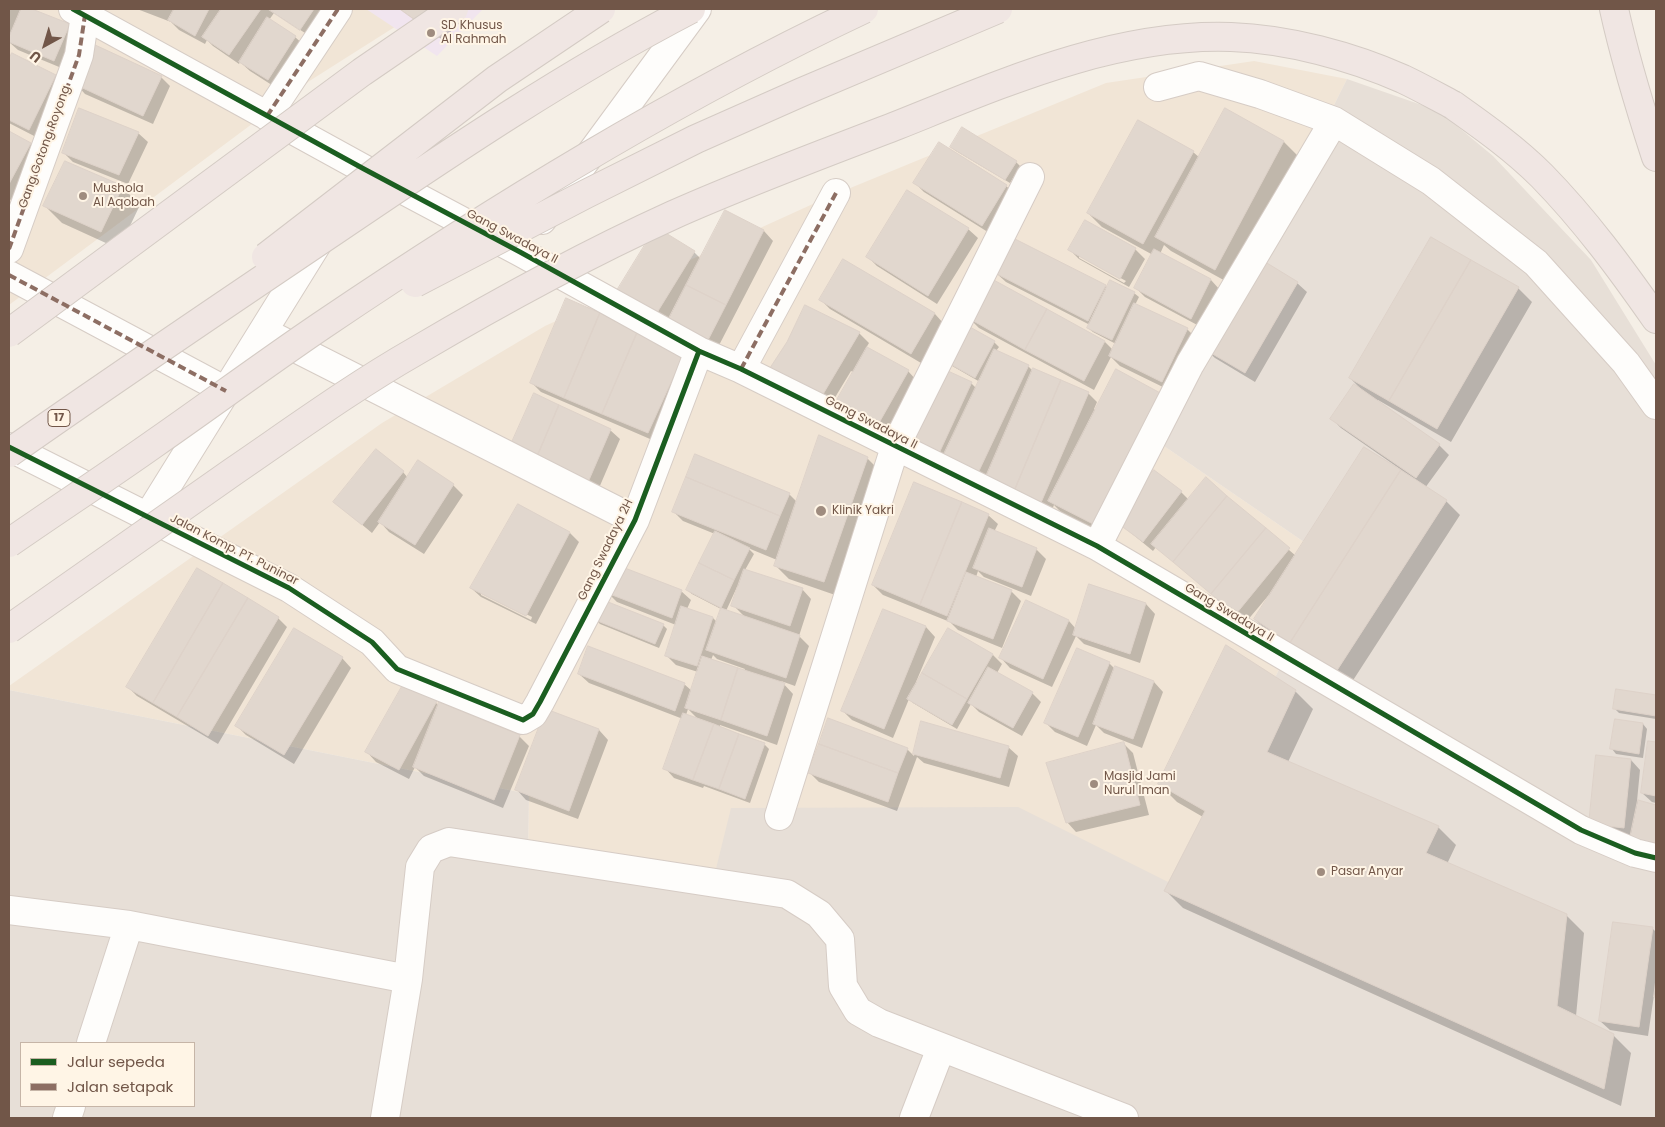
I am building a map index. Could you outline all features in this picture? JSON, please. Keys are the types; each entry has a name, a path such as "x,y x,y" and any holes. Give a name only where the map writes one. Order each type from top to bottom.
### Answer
{"highway":[{"path":"9,333 354,78 454,9"},
{"path":"109,383 307,224 497,79 601,9"},
{"name":"17","path":"9,453 109,383 444,157 579,73 692,9"},
{"path":"154,444 320,326 423,258 613,140 743,70 864,9"},
{"path":"9,543 240,387 332,331 430,275 696,139 998,9"},
{"path":"1614,9 1622,48 1656,157"},
{"path":"9,628 328,406 413,352 588,256 674,215 955,102 1034,73 1115,49 1177,39 1232,37 1292,44 1349,58 1402,79 1453,105 1500,138 1548,182 1579,216 1656,319"}],"street":[{"path":"267,116 338,9"},
{"path":"520,252 697,9"},
{"name":"Gang Swadaya II","path":"79,12 699,351 741,369 1097,546 1581,830 1635,854 1656,858"},
{"name":"Gang Gotong Royong","path":"9,249 79,54 79,12"},
{"path":"1158,87 1198,76 1260,94 1334,122 1431,181 1536,264 1626,363 1656,405"},
{"path":"1097,546 1190,364 1334,122"},
{"path":"147,518 364,169"},
{"path":"779,816 895,447 1030,177"},
{"path":"741,369 836,193"},
{"path":"9,275 226,391"},
{"path":"264,332 635,520"},
{"name":"Gang Swadaya 2H","path":"523,720 533,714 540,702 635,520 699,351"},
{"name":"Jalan Komp. PT. Puninar","path":"9,447 289,588 372,642 397,669 523,720"},
{"path":"385,1118 408,979 420,867 431,849 449,842 786,894 819,914 840,939 843,986 858,1011 879,1023 941,1048 1124,1118"},
{"path":"9,910 129,925 408,979"},
{"path":"91,1042 129,925"},
{"path":"914,1118 941,1048"}],"shaded area":[{"path":"9,9 423,9 311,80 9,305"},
{"name":"SD Khusus Al Rahmah","path":"366,9 483,9 437,56"},
{"path":"1254,61 1347,79 1164,446 1304,542 1281,665 1178,887 712,885 528,857 529,794 9,690 9,686 382,423 545,326 826,198 1106,83"},
{"path":"1347,79 1439,111 1493,156 1591,260 1656,365 1656,1118 9,1118 9,690 529,794 528,857 712,885 731,808 1018,807 1178,887 1281,665 1243,638 1304,542 1164,446"}],"building":[{"path":"21,9 32,9 70,24 54,61 9,42 9,37"},
{"path":"174,9 209,9 195,36 168,20"},
{"path":"221,9 261,9 229,55 202,37"},
{"path":"268,9 314,9 300,30"},
{"path":"400,9 460,9 439,37"},
{"path":"267,17 296,36 268,80 239,62"},
{"path":"93,44 162,76 143,116 74,84"},
{"path":"12,53 56,75 29,130 9,120 9,59"},
{"path":"79,108 139,132 119,175 62,153"},
{"path":"1225,108 1284,141 1215,270 1155,237"},
{"path":"1138,120 1194,151 1143,244 1087,213"},
{"path":"962,127 1017,161 1005,180 950,147"},
{"path":"9,131 31,143 9,184"},
{"path":"939,142 1007,185 982,226 913,183"},
{"name":"Mushola Al Aqobah","path":"65,161 123,186 101,232 43,206"},
{"path":"907,190 969,228 928,296 866,257"},
{"path":"725,210 764,230 726,305 686,285"},
{"path":"1085,220 1136,248 1120,279 1068,250"},
{"path":"656,227 695,251 655,316 616,292"},
{"path":"1431,237 1471,260 1389,401 1349,378"},
{"path":"1013,238 1106,285 1088,321 995,273"},
{"path":"1154,249 1211,279 1191,319 1134,288"},
{"path":"1257,257 1298,282 1245,373 1204,349"},
{"path":"843,259 935,313 911,354 819,300"},
{"path":"1471,260 1519,287 1437,429 1389,401"},
{"path":"990,278 1047,309 1025,350 968,318"},
{"path":"1110,280 1135,292 1112,340 1087,328"},
{"path":"686,285 726,305 706,344 666,324"},
{"path":"566,298 600,313 564,398 530,383"},
{"path":"1134,303 1188,328 1162,382 1109,356"},
{"path":"805,305 860,332 819,401 766,374 787,342"},
{"path":"1047,309 1105,341 1084,381 1025,350"},
{"path":"600,313 637,333 602,414 564,398"},
{"path":"961,322 995,341 975,378 941,359"},
{"path":"637,333 683,356 648,433 602,414"},
{"path":"867,347 909,370 875,430 833,407"},
{"path":"994,349 1029,365 978,473 943,456"},
{"path":"937,366 972,382 935,462 900,447"},
{"path":"1033,368 1061,380 1013,494 984,481"},
{"path":"1116,369 1164,395 1097,526 1048,501"},
{"path":"1061,380 1089,392 1040,505 1013,494"},
{"path":"1354,384 1440,444 1416,478 1330,419"},
{"path":"534,393 559,405 534,464 508,451"},
{"path":"559,405 611,429 586,487 534,464"},
{"name":"Klinik Yakri","path":"819,435 868,457 824,582 774,566"},
{"path":"1364,447 1401,470 1290,643 1254,619"},
{"path":"376,449 404,471 362,525 333,502"},
{"path":"695,454 790,493 780,516 686,477"},
{"path":"418,460 454,484 415,545 378,522"},
{"path":"1154,470 1182,491 1143,542 1116,522"},
{"path":"1401,470 1447,500 1336,672 1290,643"},
{"path":"686,477 780,516 766,550 672,512"},
{"path":"1206,477 1227,496 1173,562 1151,544"},
{"path":"914,482 962,502 920,605 872,585"},
{"path":"1227,496 1266,528 1211,594 1173,562"},
{"path":"962,502 989,514 947,616 920,605"},
{"path":"518,504 570,532 526,616 470,588"},
{"path":"989,528 1037,548 1022,587 973,568"},
{"path":"1266,528 1290,548 1236,614 1211,594"},
{"path":"715,531 750,548 734,580 699,563"},
{"path":"699,563 734,580 721,608 686,590"},
{"path":"617,565 682,590 672,618 607,593"},
{"path":"197,568 223,583 153,703 126,687"},
{"path":"744,569 803,588 790,626 731,606"},
{"path":"966,572 1012,590 993,639 947,621"},
{"path":"223,583 248,598 177,717 153,703"},
{"path":"1089,584 1146,603 1130,654 1073,635"},
{"path":"248,598 279,617 208,736 177,717"},
{"path":"603,600 664,624 655,644 595,620"},
{"path":"1026,600 1069,620 1043,679 999,658"},
{"path":"681,606 713,617 697,666 665,656"},
{"path":"721,608 800,635 786,678 706,650"},
{"path":"883,609 926,626 884,729 841,711"},
{"path":"294,628 343,657 284,755 235,726"},
{"path":"948,628 993,654 967,699 922,673"},
{"name":"Pasar Anyar","path":"1226,645 1296,690 1267,752 1439,826 1426,853 1567,914 1557,1006 1614,1034 1604,1089 1164,891 1205,811 1158,784"},
{"path":"588,646 685,683 675,711 578,674"},
{"path":"1077,648 1110,662 1078,737 1044,723"},
{"path":"702,656 738,668 721,720 685,708"},
{"path":"1115,666 1154,681 1133,739 1093,724"},
{"path":"988,667 1033,692 1013,728 968,703"},
{"path":"738,668 785,683 767,736 721,720"},
{"path":"922,673 967,699 952,725 907,699"},
{"path":"404,683 437,701 399,770 365,752"},
{"path":"1616,689 1656,695 1656,716 1613,709"},
{"path":"439,702 520,735 494,800 413,767"},
{"path":"546,709 599,729 569,811 515,790"},
{"path":"683,713 714,724 693,780 663,769"},
{"path":"828,718 908,748 898,773 819,744"},
{"path":"1615,719 1643,723 1639,754 1610,749"},
{"path":"921,721 1009,746 1000,778 913,754"},
{"path":"714,724 739,734 719,789 693,780"},
{"path":"739,734 765,743 745,799 719,789"},
{"path":"1648,741 1656,742 1656,796 1641,793"},
{"name":"Masjid Jami Nurul Iman","path":"1124,742 1140,805 1066,823 1046,763"},
{"path":"819,744 898,773 888,802 808,773"},
{"path":"1596,755 1631,759 1624,828 1589,824"},
{"path":"1638,800 1656,805 1656,844 1630,838"},
{"path":"1613,922 1653,927 1639,1027 1599,1021"},
{"path":"1656,979 1656,997 1654,997"}],"marked path":[{"path":"267,116 338,9"},
{"path":"9,249 79,55 85,15"},
{"path":"741,369 836,193"},
{"path":"9,275 226,391"}],"cycle path":[{"path":"73,9 699,351 741,369 1097,546 1581,830 1635,853 1656,858"},
{"path":"9,447 289,588 372,642 397,669 523,720 533,714 540,702 635,520 699,351"}],"place":[{"name":"SD Khusus Al Rahmah","path":"431,33"},
{"name":"Mushola Al Aqobah","path":"83,196"},
{"name":"Klinik Yakri","path":"821,511"},
{"name":"Masjid Jami Nurul Iman","path":"1094,784"},
{"name":"Pasar Anyar","path":"1321,872"}]}
